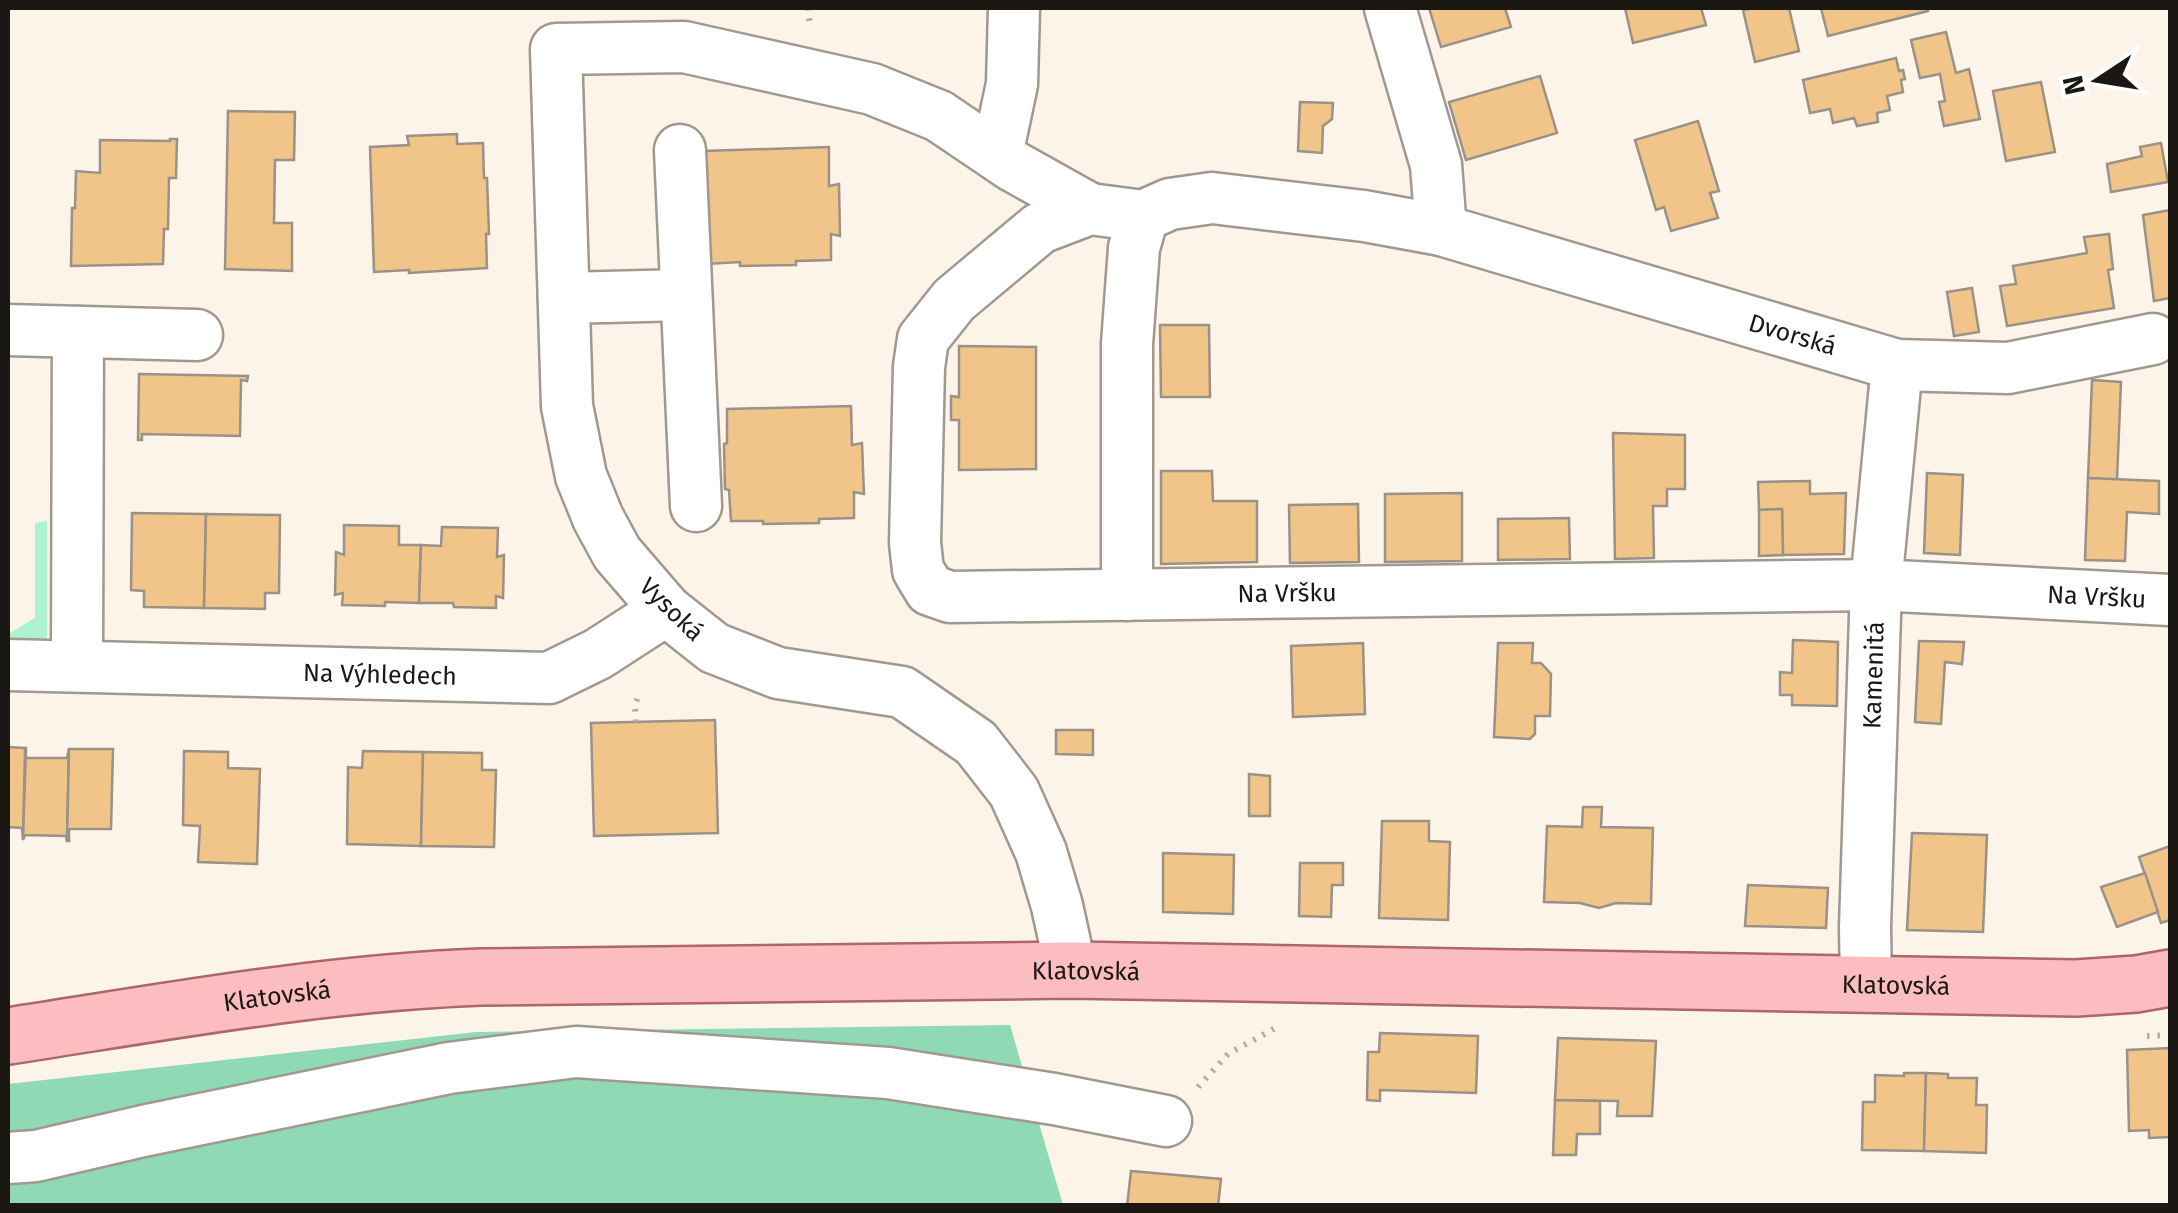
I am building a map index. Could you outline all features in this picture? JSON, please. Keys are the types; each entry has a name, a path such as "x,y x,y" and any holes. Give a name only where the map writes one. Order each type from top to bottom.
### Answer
{"main road":[{"name":"Klatovská","path":"8,1036 264,996 414,980 1071,970 2076,988 2170,978"}],"street":[{"path":"1014,8 1012,84 997,155 1090,209"},
{"path":"1390,8 1436,164 1441,230"},
{"name":"Vysoká","path":"997,155 939,116 872,89 684,47 556,48 567,406 581,476 617,553 666,610 714,648 778,674 902,692 976,743 1014,792 1042,852 1071,970"},
{"path":"680,150 696,506"},
{"name":"Dvorská","path":"1143,216 1170,204 1212,198 1364,216 1441,230 1898,365 2008,368 2153,339"},
{"name":"Na Vršku","path":"1143,216 1090,209 1040,228 954,300 923,339 915,543 918,570 930,590 950,597 1876,585 2170,600"},
{"path":"1127,595 1128,344 1134,248 1143,216"},
{"path":"564,298 686,295"},
{"path":"8,330 197,336"},
{"path":"77,666 78,332"},
{"name":"Kamenitá","path":"1866,985 1864,926 1876,585 1898,365"},
{"name":"Na Výhledech","path":"8,665 549,678 598,654 666,610"},
{"path":"8,1158 36,1156 449,1068 576,1052 888,1074 1054,1099 1166,1122"}],"path":[{"path":"636,722 639,693"},
{"path":"1166,1122 1228,1054 1293,1018"}],"green space":[{"path":"47,521 47,636 42,648 9,653 10,633 35,618 35,523"},
{"path":"1010,1025 1063,1205 8,1205 8,1084 476,1032"}],"building":[{"path":"1429,8 1505,8 1511,27 1441,47"},
{"path":"1625,8 1701,8 1706,25 1633,43"},
{"path":"1789,8 1799,51 1755,62 1743,10"},
{"path":"1821,8 1927,8 1928,11 1828,36"},
{"path":"1946,32 1956,73 1969,69 1980,119 1944,126 1939,102 1945,101 1940,74 1920,78 1911,40"},
{"path":"1896,58 1905,79 1901,80 1903,92 1887,96 1890,110 1877,113 1878,122 1857,126 1854,118 1833,123 1830,109 1810,113 1803,80"},
{"path":"1540,76 1557,133 1466,160 1449,102"},
{"path":"2041,82 2055,152 2006,161 1993,91"},
{"path":"1300,102 1333,103 1332,119 1323,126 1322,153 1298,151"},
{"path":"228,111 295,112 294,160 275,160 274,223 292,223 292,271 225,269"},
{"path":"1698,121 1719,191 1710,193 1718,218 1671,231 1664,207 1656,210 1635,140"},
{"path":"457,134 457,144 483,143 489,234 487,268 374,272 370,147 409,145 407,136"},
{"path":"177,139 176,178 169,178 163,264 71,266 76,171 100,173 100,140"},
{"path":"2161,143 2168,182 2111,192 2107,164 2142,156 2140,147"},
{"path":"829,147 829,186 839,184 840,236 831,234 831,260 796,261 796,265 707,264 703,151"},
{"path":"2170,210 2170,298 2154,301 2143,215"},
{"path":"2109,234 2113,269 2108,270 2114,308 2007,326 2000,286 2016,284 2013,266 2087,253 2084,237"},
{"path":"1972,288 1979,332 1954,336 1947,292"},
{"path":"1160,325 1209,325 1210,397 1161,397"},
{"path":"959,346 1036,347 1036,469 959,470 959,420 951,420 951,396 959,397"},
{"path":"139,374 248,376 247,381 241,380 240,436 142,434 142,440 138,440"},
{"path":"2092,380 2121,382 2117,480 2088,478"},
{"path":"851,406 852,445 862,443 864,494 854,492 854,518 819,519 819,523 731,521 729,490 725,489 727,409"},
{"path":"1613,433 1685,435 1685,489 1667,489 1667,506 1653,506 1654,558 1615,559"},
{"path":"1161,471 1212,471 1213,501 1257,501 1257,562 1161,564"},
{"path":"1927,473 1963,475 1960,555 1924,553"},
{"path":"2088,478 2159,481 2159,514 2127,512 2125,561 2085,560"},
{"path":"1810,481 1810,494 1846,493 1844,554 1783,555 1782,509 1759,510 1758,482"},
{"path":"1462,493 1462,561 1385,562 1385,494"},
{"path":"1358,504 1359,562 1290,563 1289,505"},
{"path":"1782,509 1783,555 1759,556 1759,510"},
{"path":"132,513 206,514 204,608 144,607 144,591 131,590"},
{"path":"206,514 280,515 279,593 265,593 265,609 204,608"},
{"path":"1569,518 1570,559 1498,560 1498,519"},
{"path":"344,525 399,526 399,545 421,545 419,603 342,605 343,593 335,595 336,552 344,555"},
{"path":"442,527 498,528 497,557 504,555 503,598 496,596 496,608 419,603 421,545 441,546"},
{"path":"1793,640 1838,642 1837,706 1792,705 1792,695 1780,695 1780,672 1792,673"},
{"path":"1919,641 1964,642 1962,664 1945,662 1941,724 1915,722"},
{"path":"1363,643 1365,714 1293,717 1291,646"},
{"path":"1498,643 1533,643 1532,663 1541,663 1551,674 1550,716 1535,716 1535,734 1530,739 1494,737"},
{"path":"715,720 718,833 594,836 591,723"},
{"path":"1056,730 1093,730 1093,755 1056,754"},
{"path":"8,747 25,748 23,840 22,828 8,827"},
{"path":"26,747 26,758 67,758 69,749 67,841 66,836 25,835 23,840"},
{"path":"69,749 113,749 111,829 69,829 67,841"},
{"path":"184,751 228,752 228,768 260,769 257,864 198,862 200,826 183,825"},
{"path":"363,751 423,752 421,846 347,844 348,767 362,768"},
{"path":"423,752 482,753 482,770 496,770 494,847 421,846"},
{"path":"1249,774 1270,776 1270,816 1249,816"},
{"path":"1583,807 1602,807 1601,827 1653,828 1651,904 1616,903 1599,908 1544,902 1547,826 1582,827"},
{"path":"1382,821 1429,821 1429,841 1450,842 1448,920 1379,918"},
{"path":"1912,833 1987,835 1983,932 1907,930"},
{"path":"2170,846 2170,920 2161,923 2139,857"},
{"path":"1163,853 1234,855 1233,914 1163,912"},
{"path":"1300,863 1343,863 1343,885 1332,885 1331,917 1299,916"},
{"path":"2145,873 2158,912 2117,927 2101,887"},
{"path":"1748,885 1828,888 1826,928 1745,926"},
{"path":"1380,1033 1478,1036 1476,1093 1380,1090 1380,1101 1367,1100 1368,1052 1379,1052"},
{"path":"1558,1038 1656,1041 1652,1116 1617,1116 1618,1101 1555,1100"},
{"path":"2170,1048 2170,1137 2149,1138 2149,1130 2129,1131 2127,1050"},
{"path":"1926,1073 1924,1151 1862,1150 1863,1102 1875,1102 1875,1075"},
{"path":"1926,1073 1977,1078 1976,1105 1987,1105 1986,1153 1924,1151"},
{"path":"1555,1100 1600,1101 1600,1134 1577,1134 1576,1155 1553,1155"},
{"path":"1131,1171 1221,1179 1218,1206 1127,1206"}]}
